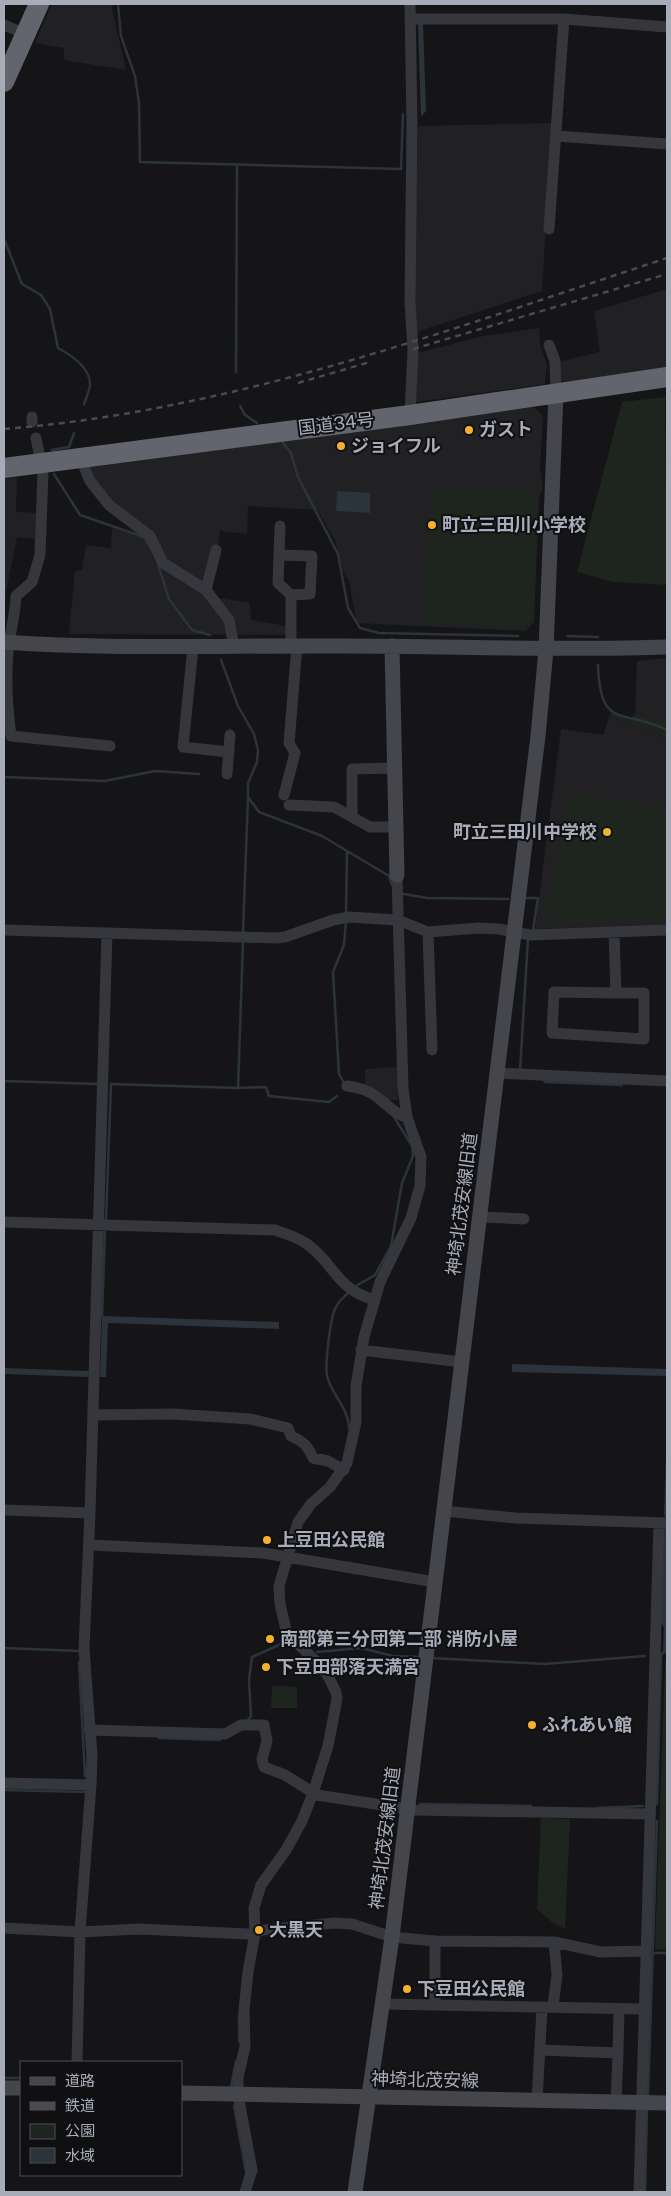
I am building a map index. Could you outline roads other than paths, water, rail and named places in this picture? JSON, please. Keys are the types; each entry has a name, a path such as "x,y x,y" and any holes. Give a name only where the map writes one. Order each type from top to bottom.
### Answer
{"highway":[{"path":"4,82 39,4"},
{"name":"国道34号","path":"4,468 410,414 667,377"}],"street":[{"path":"410,4 412,125 410,302 413,349 410,414"},
{"path":"410,19 564,20 667,26"},
{"path":"550,229 564,20"},
{"path":"4,25 26,34"},
{"path":"556,136 667,144"},
{"path":"549,345 555,361 556,393"},
{"name":"神埼北茂安線旧道","path":"355,2192 383,2004 408,1809 538,736 546,650 556,393"},
{"path":"36,438 44,472 40,555 32,582 16,596 14,626 6,642 8,711 12,736 110,746"},
{"path":"80,457 82,465 95,487 109,504 150,536 163,563 206,590 229,620 234,646"},
{"path":"280,526 278,583 291,595 294,646 289,743 295,753 286,800 334,807 370,827 396,827"},
{"path":"206,590 216,550"},
{"path":"279,555 312,556 310,594 291,595"},
{"path":"6,642 80,646 392,646 546,650 667,647"},
{"path":"245,2192 252,2170 238,2095 239,2067 245,2047 244,2010 254,1908 261,1885 286,1850 302,1821 309,1790 335,1717 336,1692 328,1676 318,1662 291,1640 284,1628 279,1586 282,1556 298,1522 311,1504 330,1487 351,1452 361,1350 380,1282 411,1218 420,1186 421,1157 407,1117 403,1088 392,646"},
{"path":"193,647 183,747 229,752"},
{"path":"227,774 230,735"},
{"path":"352,817 352,769 394,768"},
{"path":"4,930 276,938 346,917 398,920 428,932 479,928 530,934 667,930"},
{"path":"428,932 432,1050"},
{"path":"614,932 616,993"},
{"path":"77,2061 80,1932 92,1756 84,1649 89,1545 107,933"},
{"path":"554,992 616,993 644,993 644,1039 552,1033 554,992"},
{"path":"496,1073 667,1081"},
{"path":"347,1086 357,1087 375,1096 400,1116 407,1117"},
{"path":"480,1217 524,1219"},
{"path":"4,1222 275,1230 307,1244 350,1290 374,1300"},
{"path":"361,1350 462,1362"},
{"path":"93,1415 173,1414 250,1419 288,1428 291,1436 302,1441 309,1448 313,1458 341,1468"},
{"path":"4,1510 90,1512"},
{"path":"444,1511 516,1518 664,1523 650,1814 639,2192"},
{"path":"89,1545 160,1547 282,1556 435,1582"},
{"path":"89,1730 225,1734 241,1725 264,1725 266,1741 262,1759 264,1767 309,1790 345,1801 408,1809 650,1814"},
{"path":"4,1783 91,1785"},
{"path":"4,1928 80,1932 139,1929 251,1934 264,1930 334,1923 352,1924 392,1936 435,1941 554,1942 601,1952 646,1951"},
{"path":"434,2004 435,1941"},
{"path":"538,2101 540,2050 556,1975 554,1942"},
{"path":"383,2004 644,2009"},
{"path":"616,2102 619,2010"},
{"path":"540,2050 618,2053"},
{"path":"4,2088 20,2088"},
{"name":"神埼北茂安線","path":"182,2093 667,2103"}],"water":[{"path":"418,23 423,24 426,111 421,117"},
{"path":"337,491 370,493 370,513 336,511"},
{"path":"102,1316 279,1322 279,1329 108,1323 106,1377 100,1377"},
{"path":"512,1364 667,1369 667,1376 512,1372"},
{"path":"4,1368 89,1371 88,1377 4,1374"},
{"path":"667,1428 667,1653 663,1653 664,1628 661,1621 666,1519 664,1514"}],"waterway":[{"path":"118,4 121,36 135,76 139,103 140,162 401,169 403,114"},
{"path":"236,372 237,166"},
{"path":"4,239 22,284 41,295 50,309 58,348 79,362 87,372 90,386 84,404"},
{"path":"240,406 245,415 257,423"},
{"path":"52,450 69,447 74,433"},
{"path":"283,443 291,453 298,477 338,554 348,608 360,628 379,633 518,636"},
{"path":"54,474 80,515 144,537 148,544"},
{"path":"158,564 169,599 192,630 210,635"},
{"path":"567,636 598,637"},
{"path":"221,660 238,706 254,734 258,750 257,762 248,783 248,797 259,812 322,836 389,876 392,885"},
{"path":"598,665 600,686 609,709 617,714 667,730"},
{"path":"4,777 105,781 155,771 199,774"},
{"path":"243,932 248,797"},
{"path":"346,915 347,851"},
{"path":"404,894 427,898 508,899"},
{"path":"524,898 538,898 533,930 535,930"},
{"path":"344,1083 339,1074 333,972 344,945 346,920"},
{"path":"520,1071 528,938"},
{"path":"106,1219 111,1084 238,1088 243,942"},
{"path":"544,1080 545,1082 622,1085"},
{"path":"4,1081 97,1084"},
{"path":"238,1088 266,1087 269,1096 329,1102 337,1096"},
{"path":"354,1287 375,1275 391,1246 402,1183 413,1156 412,1146 394,1117"},
{"path":"102,1316 105,1232"},
{"path":"348,1293 338,1303 334,1312 328,1341 327,1376 346,1414 349,1429"},
{"path":"248,1720 251,1716 249,1680 252,1657 286,1640"},
{"path":"4,1648 79,1651"},
{"path":"317,1652 361,1648 393,1656 420,1657"},
{"path":"657,1804 661,1655 664,1652"},
{"path":"432,1658 544,1664 645,1656"},
{"path":"79,1662 85,1776"},
{"path":"159,1738 220,1740"},
{"path":"4,1790 86,1792"},
{"path":"420,1804 531,1806"},
{"path":"597,1808 643,1806"},
{"path":"648,2096 657,1821"},
{"path":"652,1953 667,1953"},
{"path":"239,2014 239,2041"},
{"path":"231,2087 236,2061"},
{"path":"4,2078 20,2078"},
{"path":"234,2106 246,2172"},
{"path":"645,2192 647,2111"}],"railway":[{"path":"4,429 89,419 174,405 257,386 423,339 667,258"},
{"path":"413,349 667,274"},
{"path":"298,383 370,362"}],"place":[{"name":"ガスト","path":"469,430"},
{"name":"ジョイフル","path":"341,446"},
{"name":"町立三田川小学校","path":"432,525"},
{"name":"町立三田川中学校","path":"607,832"},
{"name":"上豆田公民館","path":"267,1540"},
{"name":"南部第三分団第二部 消防小屋","path":"270,1639"},
{"name":"下豆田部落天満宮","path":"266,1667"},
{"name":"ふれあい館","path":"532,1725"},
{"name":"大黒天","path":"259,1930"},
{"name":"下豆田公民館","path":"407,1989"}]}
